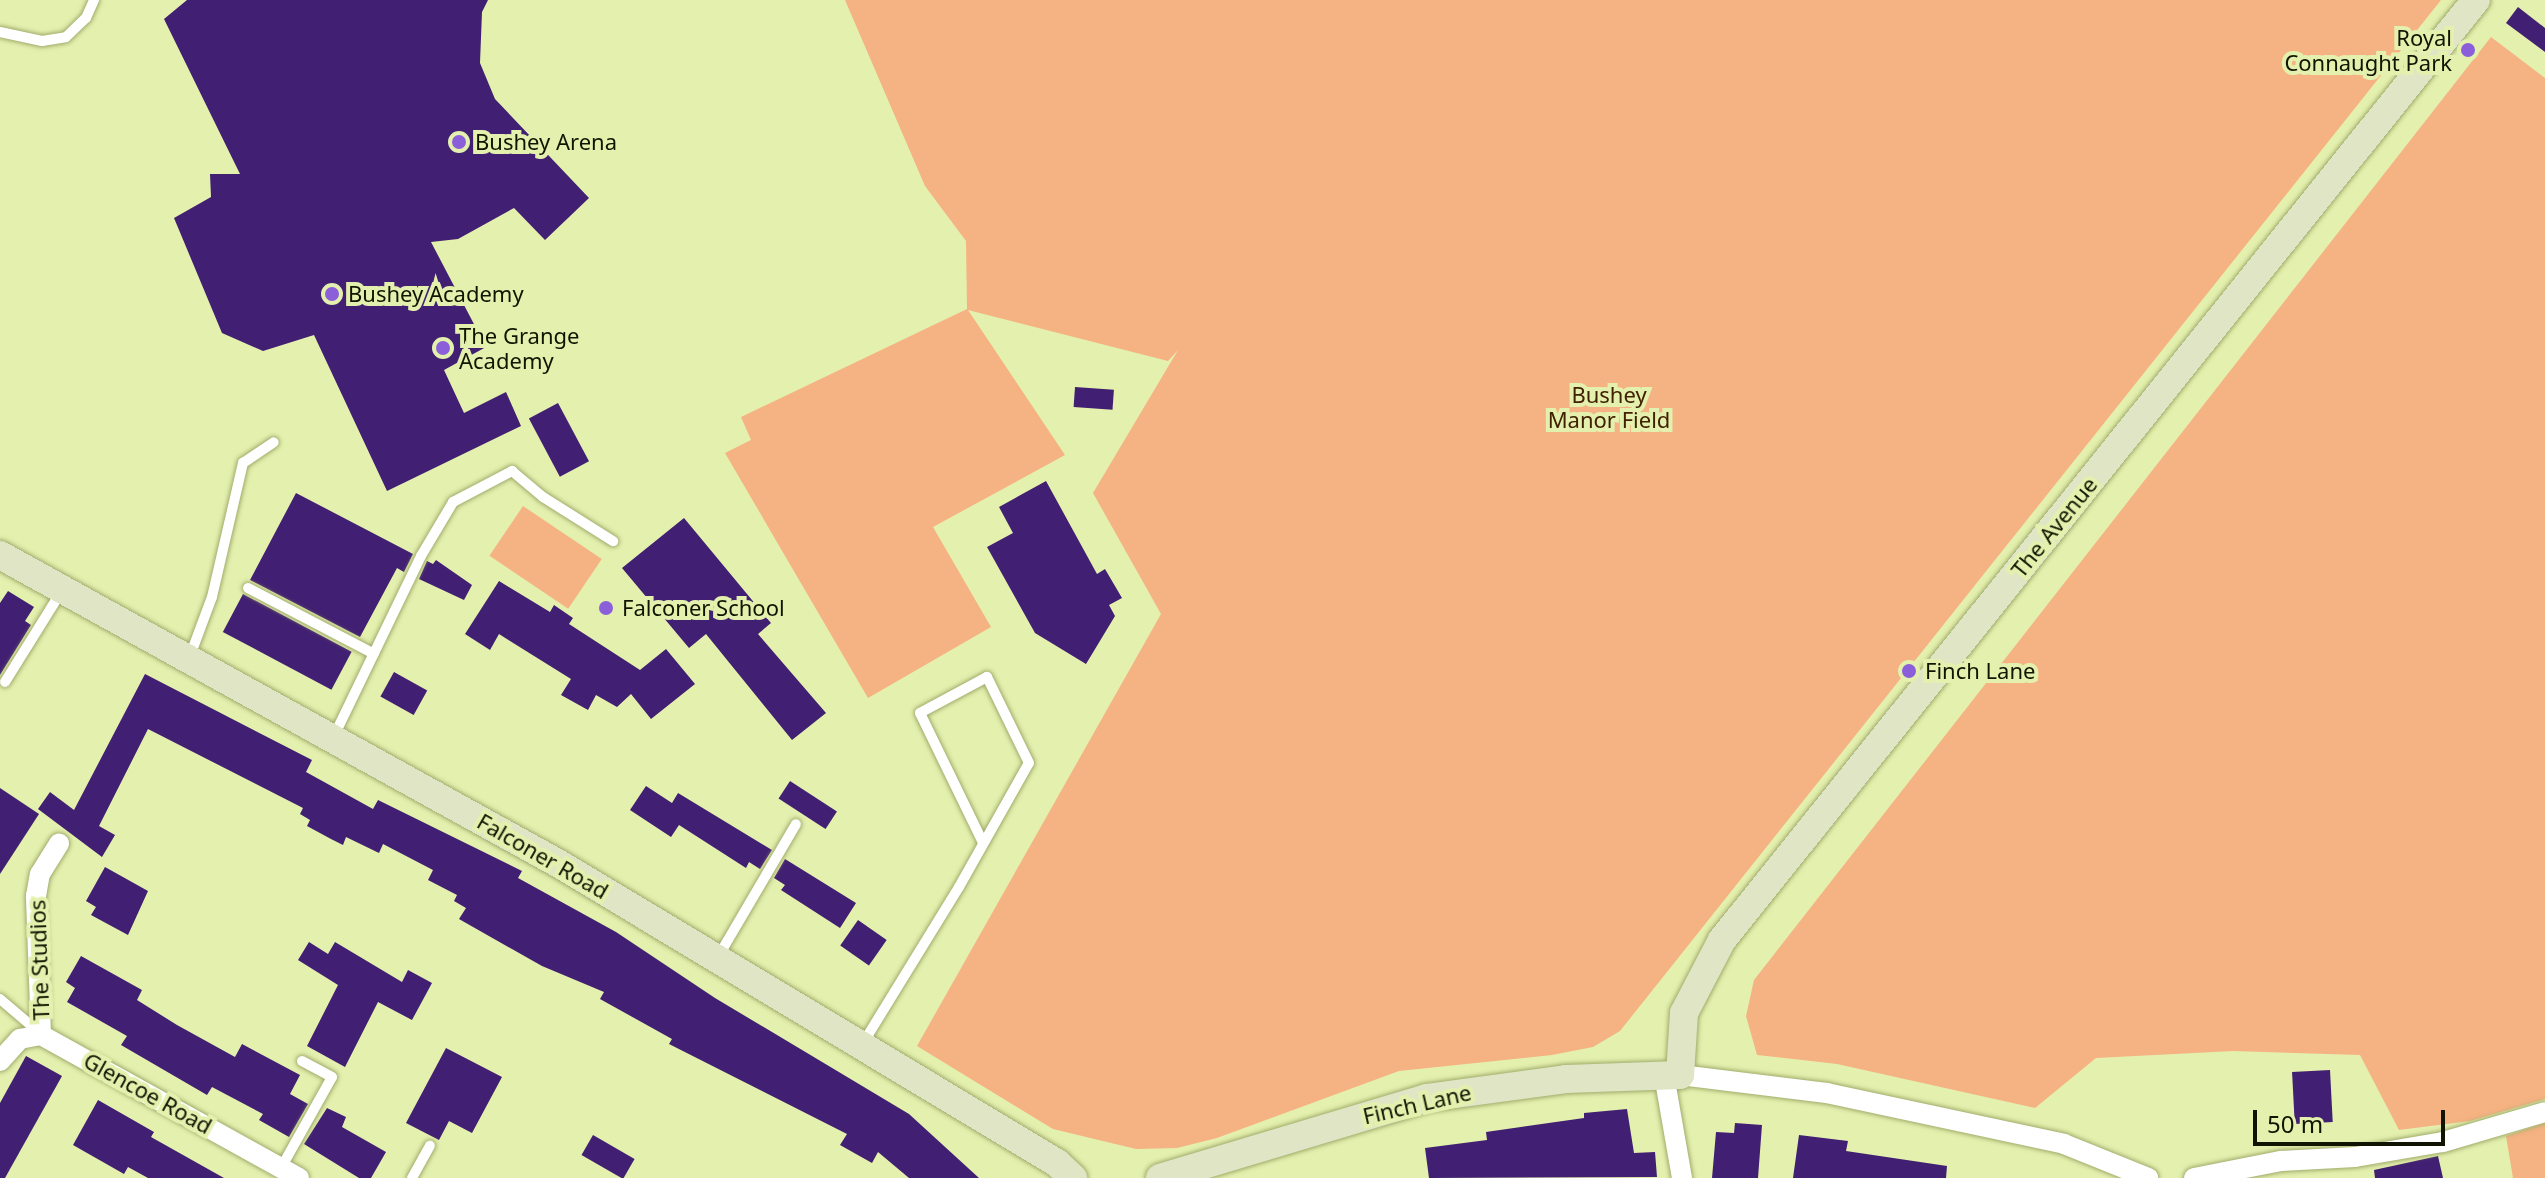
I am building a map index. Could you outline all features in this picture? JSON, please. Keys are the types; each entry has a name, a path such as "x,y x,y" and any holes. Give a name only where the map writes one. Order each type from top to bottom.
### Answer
{"street":[{"name":"The Avenue","path":"1672,1075 1684,1013 1722,940 2476,0"},
{"name":"Falconer Road","path":"0,555 561,865 859,1048 1057,1163 1073,1178"},
{"name":"The Studios","path":"41,1035 36,896 40,874 59,844"},
{"path":"0,1061 20,1039 41,1035"},
{"name":"Glencoe Road","path":"41,1035 290,1173"},
{"name":"Finch Lane","path":"1160,1178 1426,1098 1566,1079 1672,1075 1827,1093 2064,1144 2148,1178"},
{"path":"1672,1075 1682,1178"},
{"path":"2194,1178 2281,1161 2355,1157 2443,1142 2545,1112"}],"lane":[{"path":"0,32 42,41 66,37 86,18 94,0"},
{"path":"188,661 212,597 243,463 274,442"},
{"path":"333,738 453,502 512,471 543,497 613,541"},
{"path":"248,588 374,654"},
{"path":"5,682 62,591"},
{"path":"859,1048 983,843 1029,763 987,677 920,713 983,843"},
{"path":"717,960 796,824"},
{"path":"0,999 41,1035"},
{"path":"290,1173 332,1077 302,1061"},
{"path":"412,1178 430,1146"}],"green space":[{"name":"Bushey Manor Field","path":"845,0 2441,0 1620,1031 1593,1047 1552,1055 1399,1071 1217,1138 1177,1148 1136,1149 1053,1129 917,1046 1161,614 1093,493 1178,350 1168,361 968,310 1065,455 933,527 991,627 868,698 725,453 751,440 741,417 967,309 966,241 925,186"},
{"path":"2491,37 2545,78 2545,1099 2470,1121 2399,1130 2360,1055 2233,1051 2096,1058 2035,1108 1837,1064 1757,1055 1746,1016 1754,980"},
{"path":"523,506 602,559 568,609 489,556"},
{"path":"2545,1123 2545,1178 2513,1178 2506,1136"}],"building":[{"path":"187,0 488,0 482,12 480,63 495,99 589,198 545,240 514,208 458,239 431,242 486,347 444,370 464,413 506,392 521,426 387,491 314,335 263,351 222,333 174,218 211,197 210,174 240,174 164,19"},
{"path":"2518,7 2545,28 2545,52 2506,23"},
{"path":"1075,387 1114,390 1113,410 1074,407"},
{"path":"558,403 589,461 560,477 529,418"},
{"path":"1046,481 1097,574 1105,569 1122,598 1109,605 1115,616 1086,664 1035,633 987,547 1013,533 999,507"},
{"path":"296,493 413,554 404,572 397,568 360,637 250,580"},
{"path":"684,518 771,623 758,634 826,713 792,740 706,634 689,648 622,568"},
{"path":"436,560 472,585 464,600 419,579 427,561 433,564"},
{"path":"499,581 550,612 554,605 573,618 569,624 640,670 666,649 695,684 651,719 631,694 617,707 596,695 588,710 561,695 571,679 499,634 490,650 465,634"},
{"path":"8,591 34,607 25,621 31,625 0,675 0,603"},
{"path":"243,594 352,652 331,690 223,632"},
{"path":"394,672 427,690 414,715 380,696"},
{"path":"145,674 312,760 306,772 373,809 378,800 522,871 518,878 616,932 715,998 909,1114 979,1178 909,1178 878,1152 872,1163 840,1145 847,1134 669,1044 672,1039 600,999 604,992 542,966 459,919 466,908 454,901 457,895 428,880 433,870 383,844 379,853 346,837 343,845 307,826 310,820 300,814 303,808 148,729 99,826 115,835 102,857 38,809 50,792 74,810"},
{"path":"790,781 837,811 826,829 779,799"},
{"path":"646,786 672,803 678,793 772,850 760,869 749,862 746,868 679,825 671,837 630,810"},
{"path":"0,788 39,814 0,874"},
{"path":"785,859 856,903 840,928 781,890 785,885 774,878"},
{"path":"105,867 148,891 128,935 91,915 96,907 86,901"},
{"path":"858,920 887,940 869,965 840,945"},
{"path":"309,942 328,954 335,942 402,982 408,970 432,983 412,1020 378,1002 345,1067 307,1046 338,985 298,960"},
{"path":"81,956 142,990 137,1000 235,1057 242,1044 300,1075 290,1094 308,1104 289,1137 259,1120 263,1114 212,1087 207,1095 121,1045 127,1036 67,1002 75,988 66,982"},
{"path":"446,1048 502,1077 472,1133 449,1121 439,1140 406,1123"},
{"path":"26,1056 62,1076 5,1178 0,1178 0,1103"},
{"path":"2330,1070 2333,1122 2295,1124 2292,1072"},
{"path":"98,1100 154,1132 151,1137 224,1178 148,1178 128,1167 124,1174 73,1145"},
{"path":"327,1108 346,1117 342,1127 386,1152 371,1178 359,1178 304,1144"},
{"path":"1627,1109 1634,1153 1655,1152 1657,1177 1429,1178 1425,1148 1487,1140 1486,1132 1584,1118 1584,1113"},
{"path":"1735,1123 1762,1125 1758,1178 1712,1178 1716,1132 1734,1133"},
{"path":"593,1135 635,1159 621,1178 582,1155"},
{"path":"1799,1135 1848,1141 1846,1151 1947,1166 1946,1178 1793,1178"},
{"path":"2438,1156 2443,1178 2375,1178 2374,1170"}],"place":[{"name":"Royal Connaught Park","path":"2468,50"},
{"name":"Bushey Arena","path":"459,142"},
{"name":"Bushey Academy","path":"332,294"},
{"name":"The Grange Academy","path":"443,348"},
{"name":"Falconer School","path":"606,608"},
{"name":"Finch Lane","path":"1909,671"}]}
